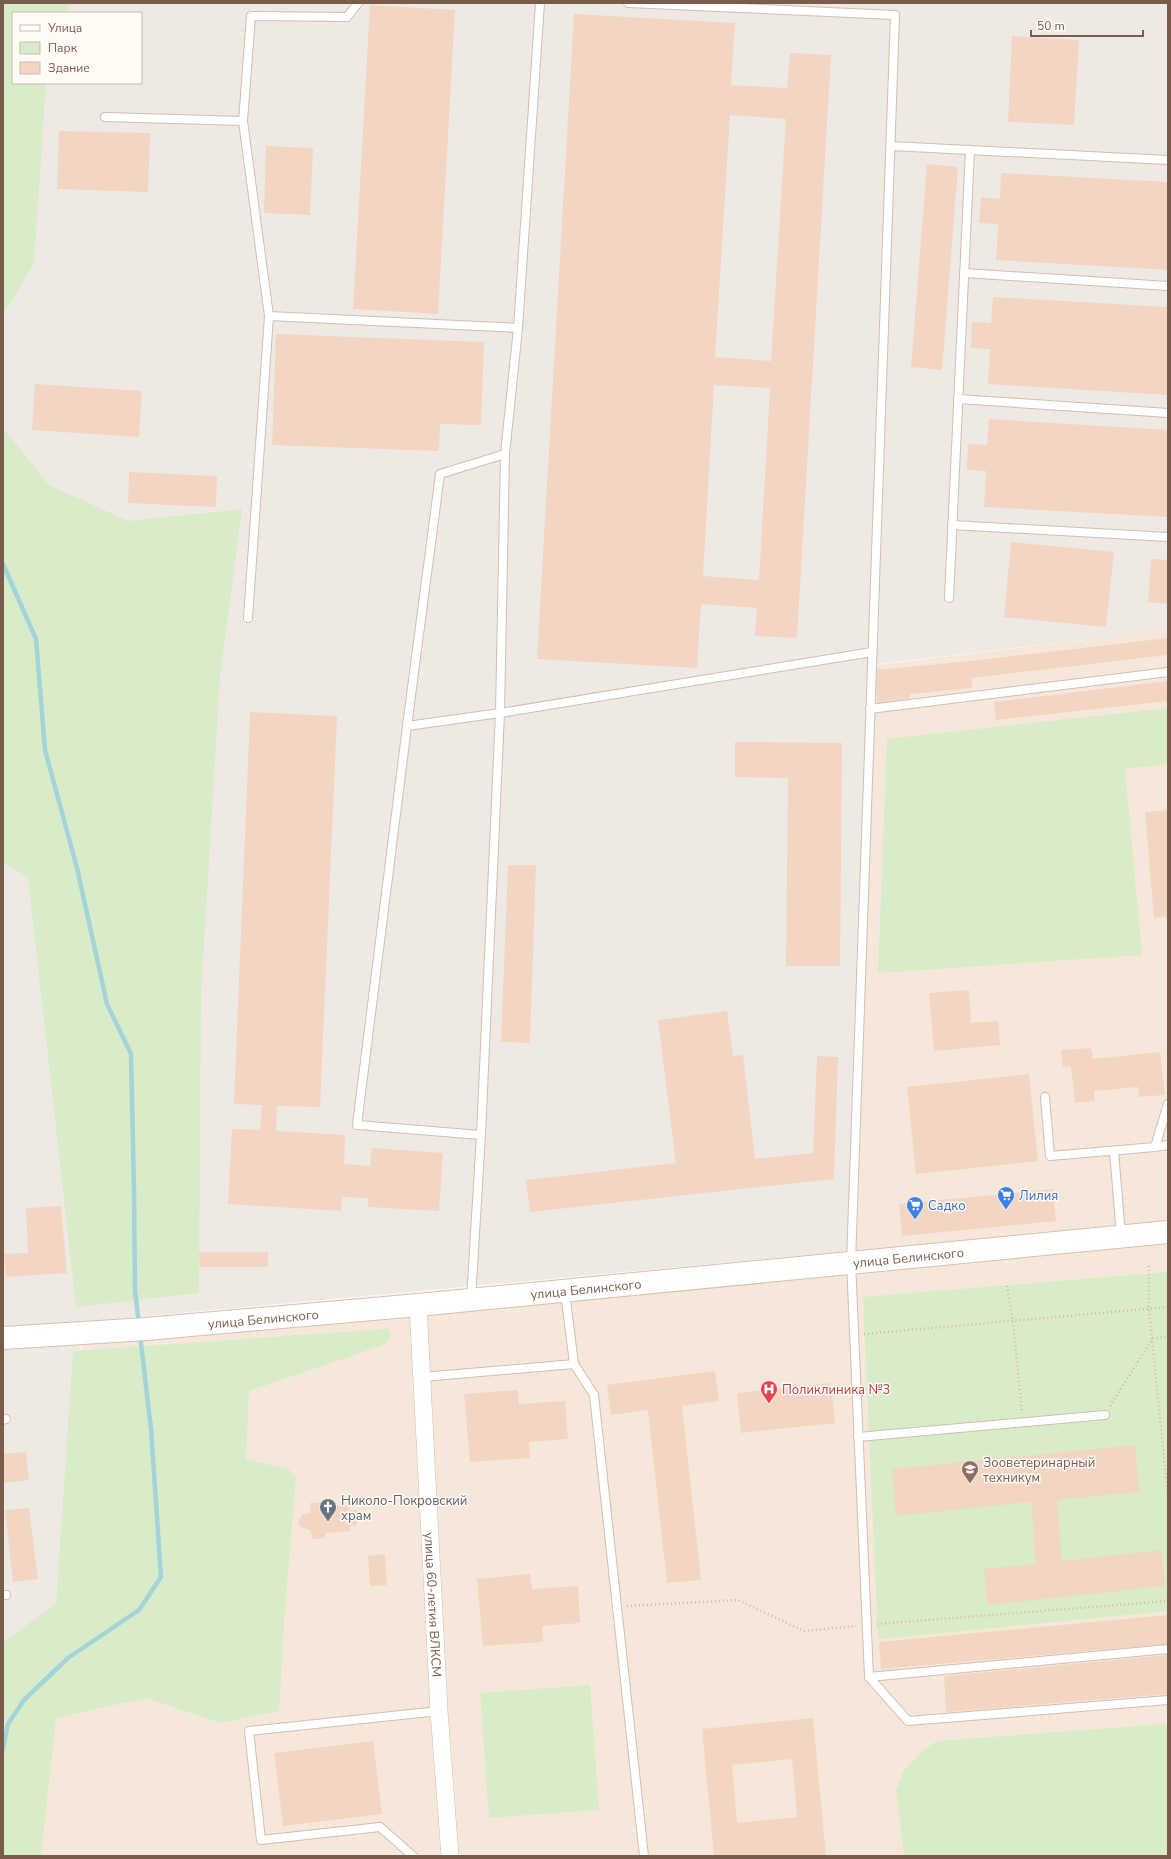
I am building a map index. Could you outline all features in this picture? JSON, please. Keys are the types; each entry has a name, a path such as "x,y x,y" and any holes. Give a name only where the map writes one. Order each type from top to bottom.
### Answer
{"street":[{"name":"улица Белинского","path":"3,1338 138,1329 418,1306 565,1290 1168,1232"},
{"name":"улица 60-летия ВЛКСМ","path":"418,1306 440,1711 450,1856"}],"lane":[{"path":"248,618 269,316 243,121 251,16 347,17 358,3"},
{"path":"471,1300 481,1135 500,713 505,454 518,328 540,3"},
{"path":"628,3 896,15 890,146 851,1262 853,1335 868,1624 869,1677 908,1721 1168,1700"},
{"path":"105,117 243,121"},
{"path":"890,146 1168,160"},
{"path":"949,598 970,150"},
{"path":"964,273 1168,286"},
{"path":"269,316 518,328"},
{"path":"958,399 1168,412"},
{"path":"481,1135 357,1125 440,474 505,454"},
{"path":"952,525 1168,537"},
{"path":"407,726 500,713 872,652"},
{"path":"870,709 1168,672"},
{"path":"1046,1097 1050,1156 1168,1145"},
{"path":"1155,1146 1168,1104"},
{"path":"1114,1151 1121,1237"},
{"path":"565,1290 574,1364 594,1395 644,1856"},
{"path":"422,1377 574,1364"},
{"path":"858,1437 1105,1415"},
{"path":"869,1677 1168,1649"},
{"path":"413,1856 380,1827 261,1840 249,1731 440,1711"}],"path":[{"path":"1148,1266 1149,1309 1168,1498"},
{"path":"1007,1286 1013,1321 1023,1422"},
{"path":"853,1335 1168,1307"},
{"path":"1153,1338 1168,1337"},
{"path":"1105,1415 1153,1338"},
{"path":"616,1607 738,1600 804,1631 868,1624 1168,1601"}],"shaded area":[{"path":"3,3 1168,3 1168,630 868,665 850,1251 83,1322 36,1856 3,1856"},
{"path":"1168,630 1168,1222 856,1251 875,665"},
{"path":"1168,1240 1168,1856 36,1856 83,1342"}],"green space":[{"path":"3,3 74,3 64,12 12,12 12,84 46,84 34,264 3,314"},
{"path":"3,428 49,485 128,521 242,509 220,677 201,993 199,1293 76,1307 28,877 3,863"},
{"path":"1168,708 1168,764 1125,769 1142,955 878,973 887,739"},
{"path":"1168,1272 1168,1611 878,1639 863,1297"},
{"path":"388,1329 391,1334 390,1339 383,1345 249,1391 246,1459 289,1470 296,1476 284,1622 279,1711 221,1723 146,1698 56,1718 41,1856 3,1856 3,1642 56,1604 73,1351"},
{"path":"590,1685 599,1810 489,1818 480,1693"},
{"path":"1164,1724 1168,1726 1168,1856 904,1856 896,1790 904,1770 922,1751 937,1741"}],"building":[{"path":"370,5 455,10 438,314 353,309"},
{"path":"574,14 735,23 731,85 787,88 790,53 831,55 797,638 755,636 757,608 701,604 697,668 537,659","holes":["730,115 786,119 771,361 715,357","714,385 770,388 759,580 703,576"]},
{"path":"1012,36 1079,40 1074,125 1008,122"},
{"path":"59,131 150,133 148,192 57,189"},
{"path":"266,146 313,148 310,215 264,213"},
{"path":"927,164 958,167 942,370 911,367"},
{"path":"1001,173 1168,182 1168,270 996,260 998,224 979,223 981,197 1000,199"},
{"path":"993,297 1168,307 1168,395 988,384 990,349 971,348 972,322 991,323"},
{"path":"276,334 484,342 481,425 440,424 439,451 272,445"},
{"path":"35,384 142,391 139,437 32,430"},
{"path":"989,419 1168,430 1168,517 984,507 986,471 967,470 968,444 987,445"},
{"path":"129,472 217,476 216,507 128,503"},
{"path":"1011,542 1114,552 1106,627 1004,617"},
{"path":"1151,559 1168,560 1168,604 1148,602"},
{"path":"1168,638 1168,655 972,678 972,688 910,694 910,698 877,703 877,670 970,661"},
{"path":"1168,681 1168,701 996,720 994,702"},
{"path":"250,712 337,716 320,1107 277,1106 276,1131 345,1135 344,1164 370,1166 372,1148 443,1153 439,1211 368,1207 368,1198 342,1197 341,1211 228,1204 232,1129 260,1130 262,1105 234,1104"},
{"path":"735,742 842,743 840,966 786,966 788,778 735,777"},
{"path":"1168,810 1168,917 1154,918 1145,812"},
{"path":"508,865 536,865 530,1043 501,1042"},
{"path":"969,990 971,1023 998,1021 1000,1045 934,1051 929,993"},
{"path":"727,1011 733,1056 743,1055 755,1159 813,1153 817,1056 838,1057 834,1179 530,1212 526,1180 676,1163 658,1020"},
{"path":"1091,1048 1093,1059 1160,1052 1165,1095 1139,1097 1138,1087 1094,1091 1095,1101 1075,1103 1071,1066 1063,1067 1061,1050"},
{"path":"1029,1074 1038,1161 916,1174 907,1087"},
{"path":"1053,1189 1056,1221 902,1236 899,1204"},
{"path":"61,1206 67,1273 6,1277 4,1254 28,1253 26,1208"},
{"path":"199,1252 268,1252 268,1267 200,1267"},
{"path":"715,1371 719,1401 682,1406 701,1580 667,1583 648,1410 611,1415 607,1385"},
{"path":"831,1383 835,1423 741,1433 737,1393"},
{"path":"518,1390 519,1404 565,1401 568,1439 529,1442 530,1458 470,1462 464,1394"},
{"path":"1135,1445 1139,1492 1057,1500 1062,1561 1161,1550 1165,1586 988,1605 984,1569 1036,1564 1031,1502 896,1516 892,1469"},
{"path":"26,1452 29,1480 3,1483 3,1454"},
{"name":"Николо-Покровский храм","path":"310,1503 324,1503 324,1506 349,1505 350,1510 356,1510 357,1525 350,1526 350,1531 325,1533 325,1538 312,1539 311,1531 301,1527 299,1524 302,1514 311,1513"},
{"path":"29,1508 38,1579 13,1582 5,1510"},
{"path":"385,1554 387,1585 370,1586 368,1556"},
{"path":"530,1574 532,1589 578,1586 580,1623 542,1626 543,1642 483,1646 477,1579"},
{"path":"1168,1615 1168,1644 881,1669 879,1642"},
{"path":"1168,1655 1168,1694 946,1712 944,1676"},
{"path":"813,1718 826,1856 714,1856 702,1729","holes":["792,1759 797,1817 737,1823 732,1765"]},
{"path":"373,1741 382,1814 283,1826 274,1753"}],"waterway":[{"path":"3,564 36,639 45,750 77,868 107,1004 131,1054 135,1291 139,1324"},
{"path":"3,1749 8,1724 24,1700 68,1658 139,1610 161,1577 151,1429 140,1335"}],"place":[{"name":"Лилия","path":"1006,1210"},
{"name":"Садко","path":"915,1220"},
{"name":"Поликлиника №3","path":"769,1404"},
{"name":"Зооветеринарный техникум","path":"970,1484"},
{"name":"Николо-Покровский храм","path":"328,1522"}]}
